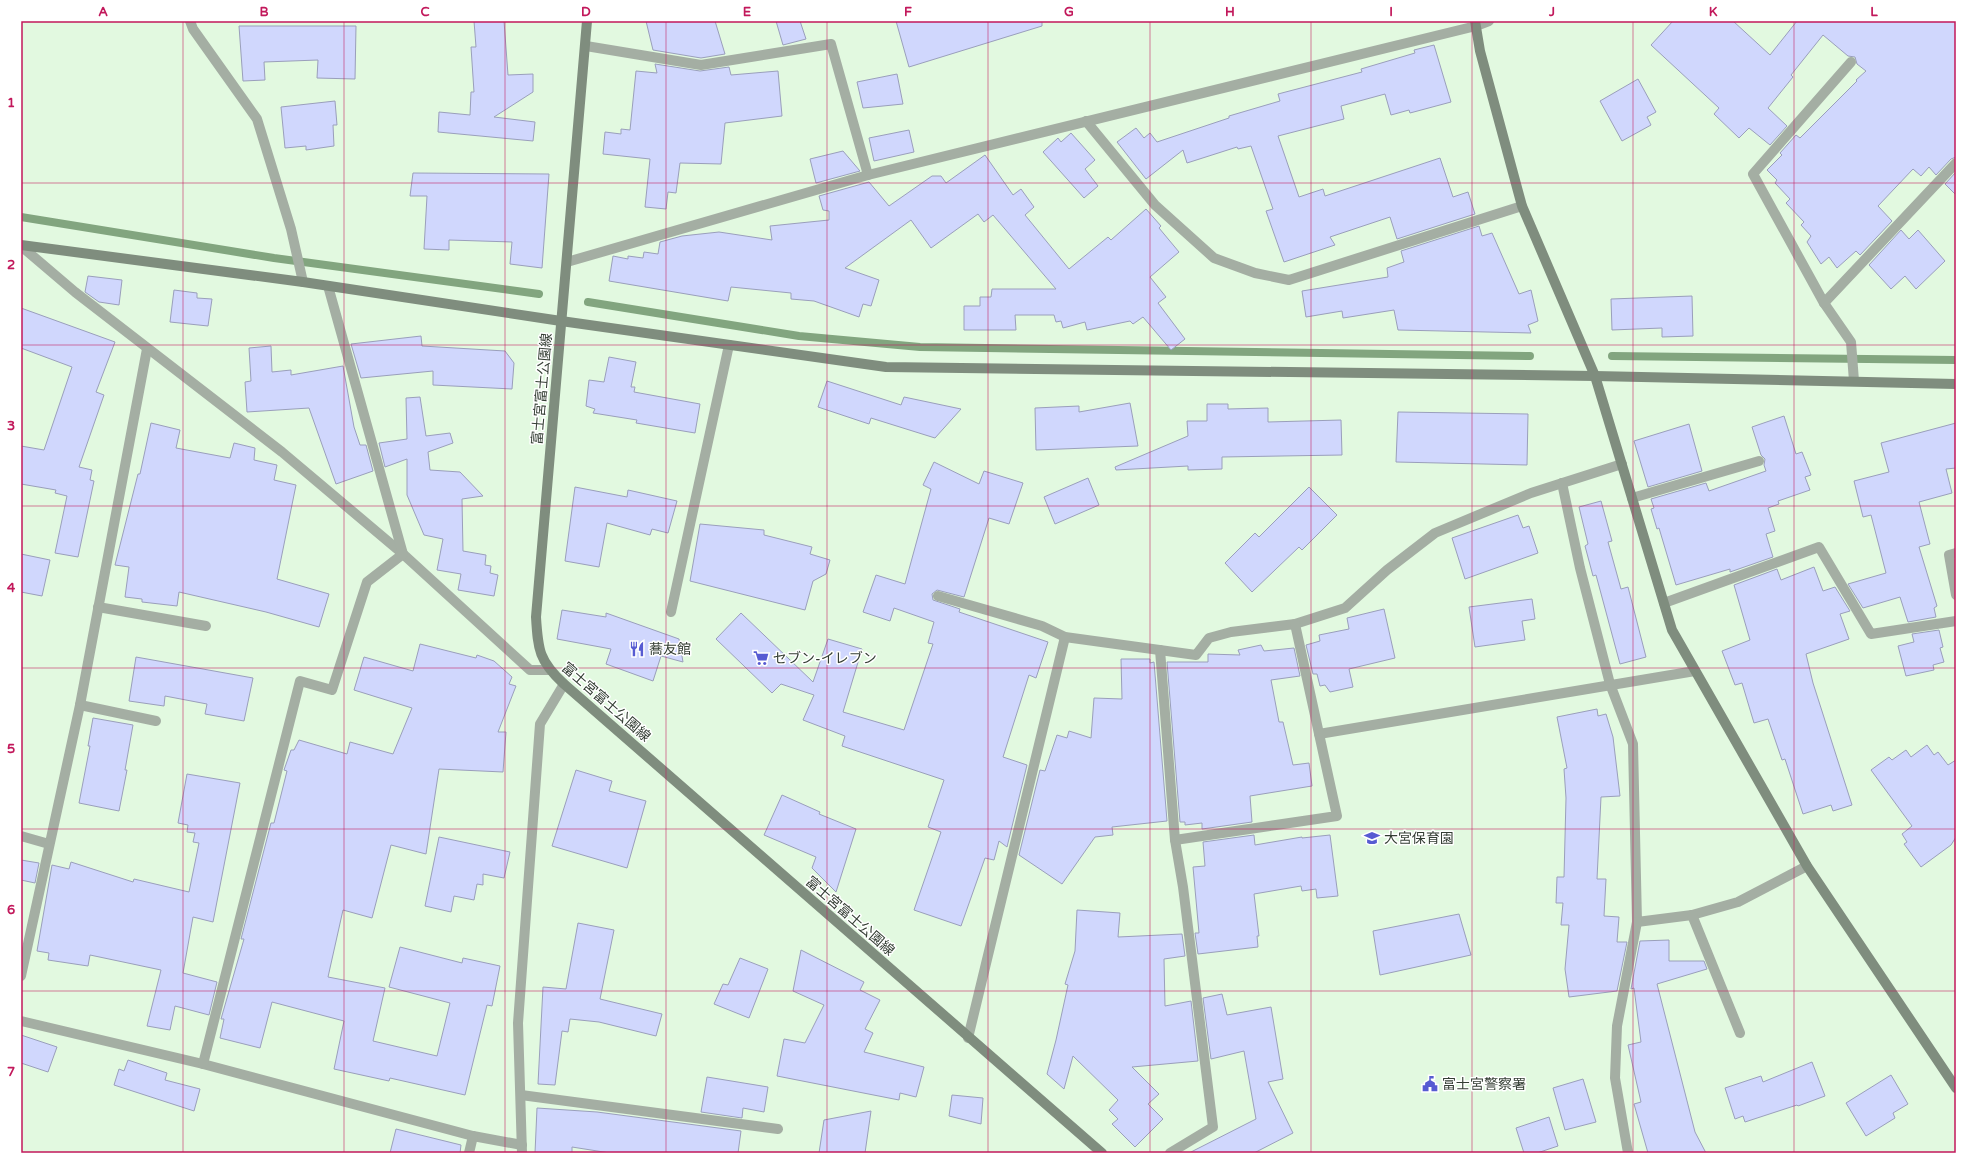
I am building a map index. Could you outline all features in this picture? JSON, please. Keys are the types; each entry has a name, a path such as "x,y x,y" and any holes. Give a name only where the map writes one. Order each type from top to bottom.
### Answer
{"street":[{"path":"190,21 193,29 257,119 295,248 302,278"},
{"name":"富士宮富士公園線","path":"587,21 536,617 537,646 549,670 564,684 968,1038 1102,1153"},
{"path":"567,262 868,175 1489,21"},
{"path":"1476,24 1480,51 1522,206 1595,376 1672,630 1694,671 1807,866 1956,1088"},
{"path":"586,46 701,64 831,44 868,175"},
{"path":"1851,62 1753,174 1824,303 1851,346 1854,376"},
{"path":"1086,121 1155,205 1214,258 1255,273 1289,280 1522,206"},
{"path":"1824,303 1956,163"},
{"path":"21,245 302,278 328,286 886,367 1595,376 1854,376 1956,384"},
{"path":"21,245 75,292 282,452 403,554 530,670 549,670"},
{"path":"328,286 403,554"},
{"path":"671,612 729,345"},
{"path":"21,976 80,705 147,349"},
{"path":"1632,498 1758,461"},
{"path":"938,596 1042,626 1065,637 1196,655 1209,638 1231,632 1296,624 1345,608 1387,570 1435,533 1531,493 1622,464"},
{"path":"1562,483 1580,568 1610,684 1632,744 1637,922 1617,1026 1615,1078 1628,1153"},
{"path":"1664,603 1819,547 1872,634 1956,621"},
{"path":"1956,553 1950,555 1956,596"},
{"path":"203,1064 300,681 332,690 367,582 403,554"},
{"path":"98,607 206,626"},
{"path":"1175,840 1338,816 1318,734 1296,624"},
{"path":"968,1038 1065,637"},
{"path":"1160,650 1175,840 1183,887 1213,1127 1170,1153"},
{"path":"1318,734 1694,671"},
{"path":"21,1021 203,1064 522,1149 518,1023 540,724 564,684"},
{"path":"80,705 156,721"},
{"path":"21,836 49,844"},
{"path":"1637,922 1692,915 1738,902 1807,866"},
{"path":"1692,915 1740,1033"},
{"path":"521,1095 778,1129"},
{"path":"469,1153 473,1136"}],"building":[{"path":"474,21 504,21 508,75 533,74 533,92 494,117 535,122 533,141 438,132 439,112 470,115 471,92 474,92 471,47 476,47"},
{"path":"646,21 715,21 725,54 701,58 653,50"},
{"path":"776,21 800,21 806,39 783,45"},
{"path":"896,21 1042,21 1042,26 909,67"},
{"path":"1673,21 1733,21 1770,55 1797,21 1956,21 1956,157 1951,159 1936,175 1929,167 1921,176 1913,169 1878,206 1892,221 1860,255 1856,251 1837,268 1829,257 1821,264 1807,242 1811,236 1801,225 1804,222 1786,203 1790,199 1775,183 1777,180 1767,170 1782,155 1780,153 1796,135 1800,138 1866,71 1857,64 1855,57 1848,56 1823,35 1791,75 1793,77 1768,108 1787,126 1770,145 1749,128 1739,138 1714,114 1719,108 1651,45"},
{"path":"239,26 356,26 355,79 317,78 318,60 264,62 265,80 243,81"},
{"path":"1434,45 1451,102 1410,113 1409,110 1391,115 1385,94 1341,106 1344,119 1278,136 1299,197 1323,189 1325,196 1440,158 1453,197 1468,192 1475,214 1397,239 1390,217 1330,237 1335,245 1284,262 1266,211 1273,209 1251,146 1238,149 1237,147 1187,163 1183,150 1146,179 1117,142 1136,128 1144,138 1150,133 1157,142 1229,118 1229,116 1280,101 1278,94 1362,72 1361,69 1415,53 1414,50"},
{"path":"655,64 700,71 729,67 731,75 778,71 782,116 725,123 721,164 680,163 676,193 668,192 666,209 645,207 650,159 603,154 605,132 621,134 621,129 630,130 636,71 657,73"},
{"path":"897,74 903,104 863,108 857,82"},
{"path":"1638,79 1656,112 1647,117 1651,125 1622,141 1600,101"},
{"path":"335,101 337,125 333,125 334,146 306,150 306,146 285,148 281,107"},
{"path":"909,130 914,152 874,161 869,138"},
{"path":"1071,133 1095,160 1085,169 1098,186 1084,198 1043,152 1058,138 1061,142"},
{"path":"843,151 860,171 816,183 810,159"},
{"path":"985,155 1013,195 1021,189 1034,207 1025,215 1069,269 1108,237 1111,240 1146,209 1161,226 1159,228 1179,252 1150,277 1166,297 1158,303 1185,339 1171,350 1143,317 1133,324 1130,321 1087,330 1085,322 1063,328 1061,321 1056,322 1054,315 1015,315 1016,330 964,330 964,306 980,306 980,297 991,297 992,289 1056,289 993,215 984,222 978,214 931,248 911,220 845,268 879,280 871,306 863,304 859,317 814,301 791,299 791,293 731,287 728,301 609,281 613,256 628,259 628,256 643,258 644,252 658,254 660,242 682,236 719,232 772,240 770,226 829,220 829,211 823,210 819,196 869,182 889,206 932,176 941,176 946,183"},
{"path":"1956,172 1956,195 1945,184"},
{"path":"413,173 549,174 542,268 510,264 512,242 449,240 449,250 424,249 427,196 410,196"},
{"path":"1479,226 1482,236 1492,233 1519,294 1531,290 1538,321 1528,325 1531,333 1398,330 1394,310 1343,318 1342,311 1306,317 1302,291 1388,277 1387,268 1404,262 1401,251"},
{"path":"1901,230 1909,239 1918,230 1945,261 1916,289 1905,276 1891,289 1869,265"},
{"path":"88,276 122,280 119,305 99,302 85,292"},
{"path":"174,290 197,293 197,298 212,299 208,326 170,322"},
{"path":"1692,296 1693,336 1662,337 1662,328 1612,330 1611,299"},
{"path":"21,308 115,342 96,392 104,395 79,467 92,470 90,480 94,481 78,557 55,553 67,496 55,493 56,490 21,484 21,446 44,450 72,367 21,348"},
{"path":"421,336 422,346 505,351 514,363 512,389 433,385 433,371 361,378 351,344"},
{"path":"271,346 272,372 291,370 291,375 343,366 354,427 360,445 366,445 373,471 336,484 309,408 247,412 245,382 251,381 249,348"},
{"path":"609,357 636,362 631,387 635,387 634,392 700,404 695,433 636,423 637,420 593,413 595,409 586,406 589,380 604,382"},
{"path":"827,381 901,405 904,397 961,409 935,438 871,418 869,424 818,407"},
{"path":"420,397 426,436 450,433 453,443 428,452 430,470 460,472 483,496 462,499 463,551 486,555 485,565 491,566 490,573 498,575 494,596 458,590 461,574 437,570 443,539 424,535 407,495 407,459 385,467 379,443 407,439 406,398"},
{"path":"1130,403 1138,446 1036,450 1035,408 1079,406 1079,412"},
{"path":"1207,404 1228,404 1228,409 1268,408 1268,422 1341,420 1342,455 1222,457 1222,469 1188,470 1188,466 1116,470 1115,467 1188,436 1187,421 1207,421"},
{"path":"1398,412 1528,414 1527,465 1396,462"},
{"path":"1784,416 1796,454 1802,452 1811,475 1805,477 1810,490 1778,501 1779,504 1768,508 1775,531 1766,534 1773,557 1730,572 1730,569 1676,585 1659,528 1657,529 1651,509 1654,508 1651,499 1706,483 1709,491 1766,471 1764,465 1765,459 1761,455 1752,427"},
{"path":"151,423 180,430 176,448 230,458 234,443 255,448 254,460 277,465 274,480 296,485 277,579 329,594 319,627 266,612 179,592 177,606 142,602 142,599 125,597 129,567 115,565 138,474 140,474"},
{"path":"1956,423 1956,468 1946,469 1952,493 1919,502 1930,544 1919,547 1937,606 1934,608 1936,617 1908,622 1900,597 1863,608 1848,584 1886,573 1871,515 1863,517 1854,481 1889,472 1881,443"},
{"path":"1689,424 1702,471 1648,487 1634,441"},
{"path":"934,462 979,484 984,471 1023,483 1009,524 989,518 964,597 937,590 932,594 933,600 960,609 959,612 1048,642 1036,678 1029,675 1003,757 1027,765 1007,847 999,841 994,860 985,858 961,926 914,910 941,832 928,827 944,780 842,746 845,736 803,720 814,695 781,684 772,693 716,639 741,613 813,682 828,639 862,649 843,712 904,730 933,644 928,643 934,622 894,608 890,621 863,612 876,575 905,584 931,489 923,485"},
{"path":"1088,478 1099,505 1055,524 1044,497"},
{"path":"575,487 627,497 628,490 677,501 668,533 652,529 650,535 607,523 599,567 565,561"},
{"path":"1309,487 1337,515 1302,550 1299,547 1252,592 1225,563 1255,533 1259,537"},
{"path":"1601,501 1612,541 1608,542 1621,589 1628,587 1646,657 1620,664 1596,575 1593,576 1585,546 1588,544 1579,507"},
{"path":"1518,515 1523,528 1529,526 1538,553 1465,579 1452,538"},
{"path":"700,524 764,530 764,535 812,547 810,554 830,560 826,574 813,581 805,610 690,581"},
{"path":"21,554 50,560 42,596 21,592"},
{"path":"1814,567 1823,591 1835,587 1850,611 1840,614 1849,639 1806,654 1813,683 1852,805 1833,811 1831,805 1803,814 1785,759 1782,760 1768,719 1754,723 1742,683 1735,685 1722,651 1750,640 1734,585 1777,569 1781,580"},
{"path":"1532,599 1535,619 1522,621 1525,640 1475,647 1469,607"},
{"path":"1384,609 1395,658 1349,669 1353,687 1330,692 1325,685 1320,686 1317,674 1313,674 1306,645 1320,641 1319,635 1349,629 1347,618"},
{"path":"562,610 606,617 606,613 679,639 683,662 661,656 653,681 606,664 611,649 557,639"},
{"path":"1939,630 1943,647 1940,648 1944,662 1933,665 1934,670 1906,676 1898,646 1914,642 1912,634"},
{"path":"420,644 476,658 477,655 494,661 512,677 509,684 516,686 498,732 506,732 503,772 439,769 426,854 391,845 372,918 343,910 328,977 385,988 373,1041 437,1056 450,1003 389,987 400,947 462,963 463,958 500,966 492,1006 487,1005 465,1095 390,1078 389,1081 334,1069 344,1021 272,1002 260,1048 220,1038 224,1019 221,1019 244,939 241,939 271,823 274,823 287,771 284,770 291,750 294,750 299,740 347,754 350,742 393,754 412,708 354,690 364,657 413,671"},
{"path":"1261,645 1264,651 1294,648 1300,676 1271,680 1279,722 1283,722 1293,765 1309,763 1312,786 1250,796 1252,822 1202,829 1202,823 1185,825 1185,822 1180,822 1167,662 1208,662 1208,654 1240,655 1238,650"},
{"path":"136,657 253,678 244,721 205,714 207,704 165,696 164,706 129,701"},
{"path":"1121,659 1150,659 1150,663 1154,662 1167,821 1112,827 1113,835 1095,837 1062,884 1019,855 1040,770 1045,771 1057,735 1067,738 1069,731 1091,738 1094,698 1122,699"},
{"path":"1597,709 1598,716 1606,714 1613,737 1620,796 1601,797 1597,879 1606,879 1604,916 1619,917 1617,942 1627,942 1617,991 1569,997 1565,969 1569,925 1561,925 1563,903 1556,903 1557,877 1564,877 1566,798 1564,769 1567,768 1557,717"},
{"path":"93,718 133,725 125,770 127,770 119,811 79,803 90,746 88,746"},
{"path":"1927,745 1934,755 1938,752 1948,765 1956,760 1956,837 1951,845 1921,867 1904,844 1907,842 1902,834 1912,826 1871,770 1889,757 1892,760 1906,750 1911,757"},
{"path":"576,770 612,781 609,791 646,801 627,868 552,846"},
{"path":"187,774 240,783 213,922 193,917 183,973 217,982 209,1015 175,1006 170,1030 147,1026 161,970 90,955 88,966 48,960 49,953 37,951 52,865 69,869 71,862 133,882 134,879 189,892 199,843 193,842 195,833 187,832 188,825 178,823"},
{"path":"782,795 820,812 819,814 856,829 836,892 812,868 816,857 764,835"},
{"path":"1254,835 1255,845 1302,837 1330,835 1338,896 1317,898 1316,889 1302,891 1301,886 1254,894 1259,936 1257,936 1258,947 1198,954 1195,933 1199,933 1193,867 1205,866 1203,842"},
{"path":"439,837 510,852 504,878 483,874 483,885 477,884 474,900 454,896 451,912 425,906"},
{"path":"21,860 39,863 35,883 21,880"},
{"path":"1077,910 1120,913 1118,937 1182,934 1185,956 1164,959 1165,1006 1191,1001 1198,1061 1132,1067 1159,1094 1148,1104 1163,1119 1135,1147 1112,1124 1118,1119 1109,1110 1118,1100 1073,1056 1064,1089 1047,1074 1068,985 1065,984 1075,951"},
{"path":"1459,914 1471,955 1380,975 1373,931"},
{"path":"578,923 614,930 600,999 662,1014 656,1036 599,1022 570,1019 568,1032 562,1031 555,1085 538,1084 543,987 566,989"},
{"path":"1669,940 1669,961 1704,961 1707,969 1657,984 1695,1132 1706,1153 1648,1153 1634,1104 1641,1102 1628,1045 1641,1042 1634,988 1631,989 1640,941"},
{"path":"801,950 864,982 860,990 880,1000 865,1029 873,1033 864,1052 924,1067 916,1097 900,1093 899,1100 777,1076 784,1039 805,1043 824,1005 793,991"},
{"path":"740,958 768,969 749,1018 714,1004 723,984 728,985"},
{"path":"1222,994 1227,1015 1271,1007 1283,1079 1268,1082 1293,1133 1254,1153 1189,1153 1256,1119 1244,1051 1211,1059 1203,998"},
{"path":"21,1035 57,1047 48,1072 21,1063"},
{"path":"128,1060 167,1073 165,1080 200,1089 194,1111 114,1085 119,1069 124,1071"},
{"path":"1812,1062 1825,1096 1745,1122 1743,1116 1735,1119 1725,1088 1761,1076 1763,1082"},
{"path":"1891,1075 1908,1104 1893,1113 1895,1118 1866,1136 1846,1103"},
{"path":"707,1077 768,1087 764,1112 743,1108 742,1118 701,1112"},
{"path":"1583,1079 1596,1122 1565,1130 1553,1088"},
{"path":"952,1095 983,1098 981,1124 949,1116"},
{"path":"537,1108 597,1112 741,1131 738,1153 610,1153 572,1147 572,1153 535,1153"},
{"path":"871,1111 865,1153 819,1153 824,1120"},
{"path":"1549,1117 1558,1146 1537,1153 1524,1153 1516,1128"},
{"path":"396,1129 461,1145 460,1153 390,1153"}],"waterway":[{"path":"21,217 274,258 539,294"},
{"path":"588,302 799,336 920,347 1530,356"},
{"path":"1612,356 1956,360"}],"place":[{"name":"蕎友館","path":"637,649"},
{"name":"セブン-イレブン","path":"761,658"},
{"name":"大宮保育園","path":"1372,838"},
{"name":"富士宮警察署","path":"1430,1084"}]}
